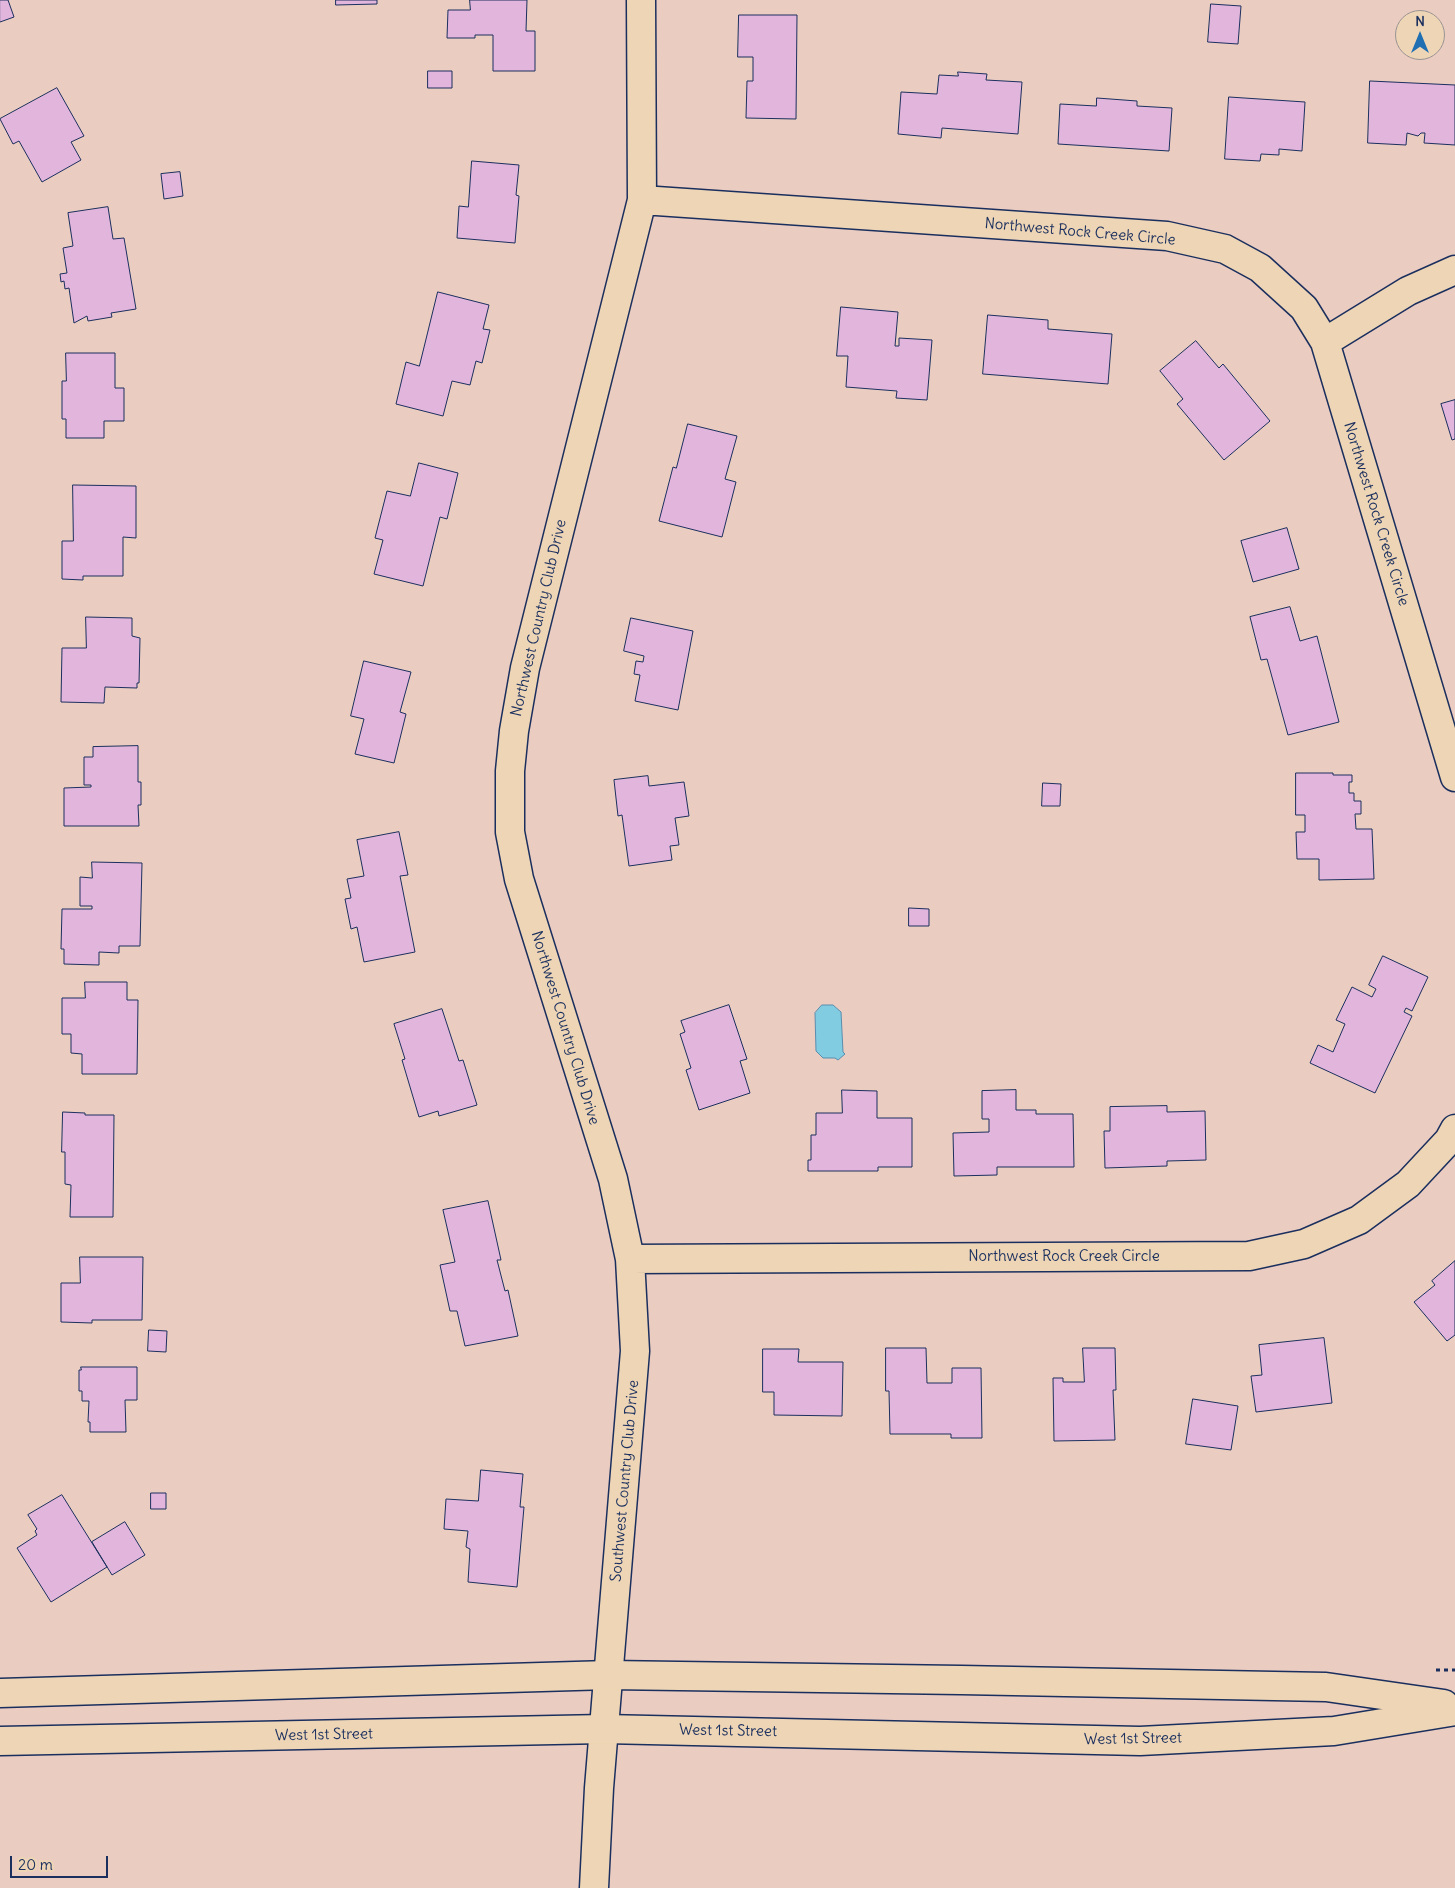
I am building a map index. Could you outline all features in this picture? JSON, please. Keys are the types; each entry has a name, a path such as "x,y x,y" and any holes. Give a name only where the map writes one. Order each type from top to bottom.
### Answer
{"street":[{"name":"Northwest Country Club Drive","path":"630,1259 613,1179 519,879 510,832 510,771 514,731 525,668 642,200 641,0"},
{"name":"Northwest Rock Creek Circle","path":"642,200 1167,236 1225,249 1260,268 1304,308 1325,342 1455,777"},
{"path":"1325,342 1408,291 1455,270"},
{"name":"Northwest Rock Creek Circle","path":"630,1259 1249,1256 1304,1244 1359,1220 1408,1184 1449,1140 1455,1129"},
{"name":"Southwest Country Club Drive","path":"594,1888 606,1702 635,1351 630,1259"},
{"path":"0,1693 609,1675 1326,1687 1455,1706"},
{"name":"West 1st Street","path":"0,1741 604,1729 1140,1741 1334,1731 1455,1711"}],"water":[{"path":"822,1005 833,1005 841,1012 843,1052 845,1054 838,1060 835,1058 823,1058 816,1051 815,1013"}],"building":[{"path":"0,0 8,0 14,17 0,22"},
{"path":"336,0 377,0 377,4 336,5"},
{"path":"470,0 527,0 526,31 535,31 535,71 493,71 493,35 475,35 475,38 447,38 448,10 470,10"},
{"path":"1211,4 1241,6 1238,44 1208,42"},
{"path":"739,15 797,15 796,119 746,118 747,81 753,81 753,57 738,57"},
{"path":"428,71 452,71 452,88 428,88"},
{"path":"958,72 987,74 986,80 1022,82 1018,134 942,128 941,138 898,134 901,92 937,94 939,75 958,76"},
{"path":"1370,81 1455,85 1455,145 1424,143 1425,133 1421,133 1418,136 1407,133 1406,145 1368,143"},
{"path":"57,88 84,136 71,142 81,160 42,182 19,141 13,144 0,119"},
{"path":"1229,97 1305,102 1302,151 1279,149 1279,155 1261,154 1260,161 1225,159"},
{"path":"1097,98 1137,101 1137,106 1172,108 1169,151 1058,144 1060,104 1096,106"},
{"path":"472,161 519,165 516,195 519,196 515,243 457,238 459,206 468,207"},
{"path":"180,172 183,196 164,199 161,174"},
{"path":"108,207 113,239 124,238 136,309 111,313 112,317 88,321 87,316 74,323 69,288 65,289 64,281 61,282 60,274 67,273 63,248 73,246 68,213"},
{"path":"438,292 489,305 483,329 490,330 482,363 476,361 470,385 452,381 443,416 396,404 406,362 419,366"},
{"path":"841,307 898,312 895,346 899,346 899,338 932,340 927,400 896,398 897,391 846,387 848,356 837,356"},
{"path":"988,315 1048,320 1048,329 1112,334 1108,384 983,374"},
{"path":"1196,341 1219,368 1223,364 1270,421 1224,460 1177,404 1183,399 1160,371"},
{"path":"66,353 115,353 115,388 124,388 124,421 104,421 104,438 66,438 66,419 62,419 62,381 66,381"},
{"path":"1455,400 1455,439 1452,440 1441,404"},
{"path":"688,424 737,436 725,479 736,482 722,537 659,521 673,467 676,468"},
{"path":"419,463 458,473 447,519 440,517 423,586 374,574 383,540 375,538 387,491 410,496"},
{"path":"73,485 136,486 136,538 123,537 123,576 83,576 83,580 62,579 62,541 73,541"},
{"path":"1287,528 1299,569 1253,582 1241,541"},
{"path":"1290,607 1300,641 1317,636 1339,722 1288,735 1267,659 1261,660 1250,617"},
{"path":"86,617 132,618 132,636 140,638 139,683 137,683 137,688 105,687 104,703 61,702 62,648 86,648"},
{"path":"631,618 693,631 678,710 635,701 640,675 634,674 636,661 643,662 644,656 624,651"},
{"path":"364,661 411,672 400,712 406,714 394,763 355,754 364,719 351,716"},
{"path":"138,746 138,782 141,782 141,805 138,805 139,826 64,826 64,788 91,787 91,785 84,785 84,757 93,757 93,747"},
{"path":"1296,773 1352,775 1352,782 1349,782 1349,793 1354,793 1354,801 1361,801 1361,814 1355,814 1356,829 1372,829 1374,879 1319,880 1319,859 1297,859 1296,832 1305,832 1305,815 1296,815"},
{"path":"648,776 649,786 684,782 689,816 675,818 679,845 670,846 672,860 629,866 622,815 618,816 614,780"},
{"path":"1043,783 1061,784 1060,806 1042,806"},
{"path":"399,832 408,875 400,876 415,952 364,962 357,927 351,929 345,899 351,898 347,879 364,876 357,840"},
{"path":"92,862 142,863 140,946 119,946 119,953 99,952 99,965 64,964 64,949 61,949 62,909 92,909 92,906 80,906 80,877 92,878"},
{"path":"909,908 929,909 929,926 909,926"},
{"path":"1383,956 1428,977 1412,1011 1406,1008 1404,1012 1412,1016 1375,1093 1310,1063 1318,1045 1333,1052 1345,1024 1336,1020 1352,987 1372,997 1376,989 1369,985"},
{"path":"85,982 127,982 127,1000 138,1000 137,1074 82,1074 82,1054 71,1053 71,1034 62,1034 62,998 85,998"},
{"path":"729,1005 747,1059 740,1061 750,1093 699,1110 686,1070 691,1068 680,1034 685,1032 681,1021"},
{"path":"442,1009 459,1061 463,1060 477,1105 439,1116 438,1111 419,1117 402,1060 405,1059 394,1024"},
{"path":"842,1090 877,1091 877,1118 912,1118 912,1167 878,1167 878,1171 808,1171 808,1160 811,1160 811,1135 816,1135 816,1113 842,1113"},
{"path":"1016,1090 1016,1110 1036,1110 1036,1114 1073,1114 1074,1167 997,1167 997,1175 954,1176 953,1133 989,1132 989,1119 982,1119 982,1091"},
{"path":"1167,1106 1167,1112 1205,1111 1206,1160 1167,1161 1167,1166 1105,1168 1104,1131 1110,1131 1110,1107"},
{"path":"63,1112 85,1113 85,1115 114,1115 113,1217 70,1217 71,1185 65,1184 65,1152 62,1152"},
{"path":"488,1201 501,1260 497,1260 505,1291 508,1290 518,1336 465,1346 457,1311 450,1311 440,1265 455,1262 443,1210"},
{"path":"80,1257 143,1257 142,1320 92,1320 92,1323 61,1322 61,1283 80,1283"},
{"path":"1455,1261 1455,1335 1447,1341 1414,1302 1435,1285 1432,1281"},
{"path":"149,1330 167,1331 166,1352 148,1351"},
{"path":"1324,1338 1332,1403 1256,1412 1251,1376 1262,1375 1259,1345"},
{"path":"886,1348 926,1348 927,1383 952,1383 952,1368 981,1368 982,1438 951,1438 951,1434 890,1434 889,1391 886,1391"},
{"path":"1083,1348 1115,1348 1116,1390 1113,1390 1115,1440 1054,1441 1053,1378 1063,1378 1063,1382 1084,1382"},
{"path":"763,1349 799,1349 798,1362 843,1362 842,1416 774,1415 774,1392 763,1392"},
{"path":"81,1367 137,1367 137,1400 125,1400 126,1432 90,1432 90,1422 88,1422 89,1401 82,1401 82,1391 79,1391 79,1370 81,1370"},
{"path":"1193,1399 1238,1406 1231,1450 1186,1444"},
{"path":"481,1470 523,1474 520,1507 524,1507 517,1587 468,1582 470,1549 466,1547 468,1531 444,1529 446,1499 478,1501"},
{"path":"151,1493 166,1493 166,1509 151,1509"},
{"path":"62,1495 107,1567 51,1602 17,1548 37,1535 35,1531 37,1529 28,1515"},
{"path":"125,1522 145,1555 112,1575 92,1542"}]}
